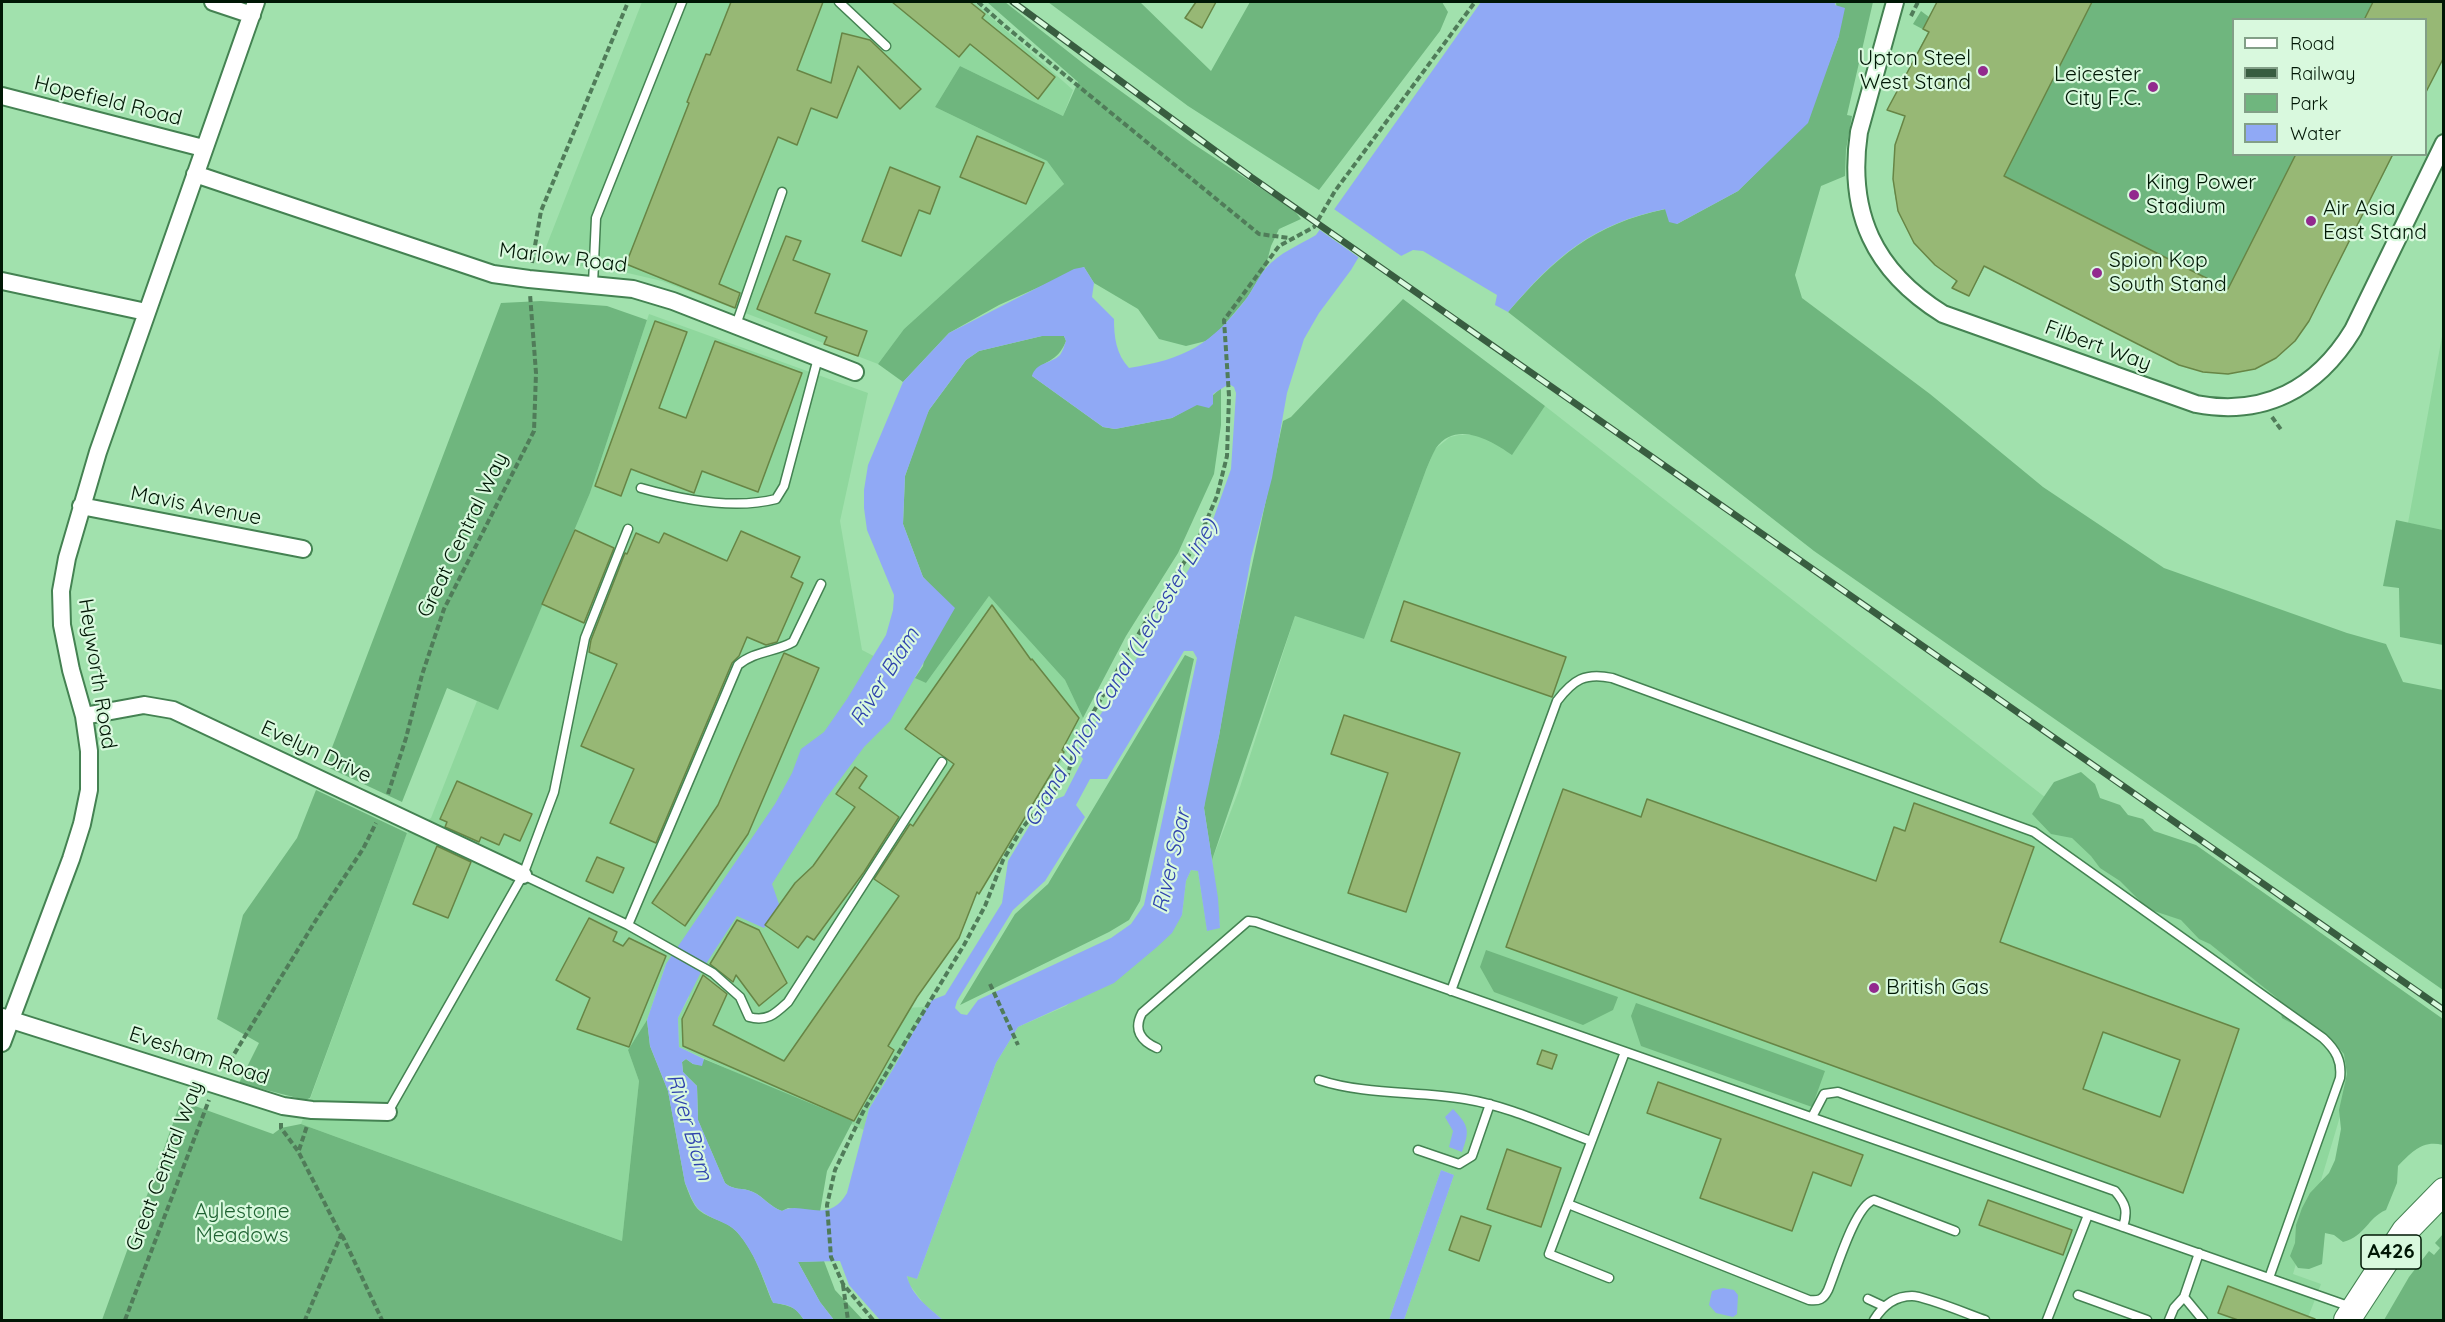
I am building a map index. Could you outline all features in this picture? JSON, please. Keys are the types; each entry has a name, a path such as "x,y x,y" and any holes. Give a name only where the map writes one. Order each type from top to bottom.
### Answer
{"main road":[{"name":"A426","path":"2351,1314 2405,1232 2444,1191"}],"street":[{"path":"213,2 254,8"},
{"name":"Filbert Way","path":"1895,2 1858,132 1855,154 1858,202 1864,225 1883,261 1912,292 1943,314 2196,404 2230,409 2266,403 2281,398 2302,386 2327,364 2354,330 2444,143"},
{"name":"Heyworth Road","path":"2,1043 6,1018 82,824 89,789 89,751 84,716 62,626 61,591 67,558 81,506 146,312 254,8"},
{"name":"Hopefield Road","path":"2,96 203,148"},
{"name":"Marlow Road","path":"195,174 493,274 633,289 673,301 855,372"},
{"path":"2,281 146,312"},
{"name":"Mavis Avenue","path":"81,506 303,549"},
{"name":"Evelyn Drive","path":"84,716 144,705 173,710 523,875"},
{"name":"Evesham Road","path":"6,1018 283,1106 312,1110 388,1112"}],"lane":[{"path":"593,284 596,218 682,2"},
{"path":"839,2 886,46"},
{"path":"736,325 782,192"},
{"path":"641,488 678,498 717,502 760,503 776,499 784,486 818,357"},
{"path":"388,1112 523,875 554,792 585,638 628,529"},
{"path":"628,925 738,665 747,658 793,642 821,584"},
{"path":"1451,991 1557,701 1566,688 1580,679 1596,674 1612,678 2034,832 2324,1038 2338,1056 2341,1067 2340,1078 2269,1278"},
{"path":"523,875 628,925 713,973 740,997 749,1017 760,1020 773,1015 788,1002 942,762"},
{"path":"1157,1048 1142,1038 1138,1031 1138,1022 1142,1013 1248,921 2199,1253 2269,1278 2351,1314"},
{"path":"1609,1278 1549,1254 1624,1052"},
{"path":"1319,1080 1341,1087 1446,1096 1490,1104 1591,1141"},
{"path":"1812,1117 1824,1094 1838,1092 2115,1191 2125,1202 2127,1214 2123,1227"},
{"path":"1418,1150 1459,1164 1472,1156 1490,1104"},
{"path":"1568,1203 1809,1300 1819,1301 1825,1297 1860,1212 1869,1201 1874,1200 1955,1232"},
{"path":"2047,1320 2088,1215"},
{"path":"2169,1320 2174,1308 2184,1297 2199,1253"},
{"path":"2078,1295 2147,1320"},
{"path":"1874,1320 1883,1306 1900,1298 1913,1296 1985,1320"},
{"path":"2184,1297 2203,1320"},
{"path":"1868,1299 1883,1306"}],"path":[{"name":"Great Central Way","path":"125,1320 216,1085 265,1001 363,849 384,809 422,675 444,609 534,431 536,373 529,279 541,211 628,2"},
{"path":"978,2 1259,234 1289,238"},
{"path":"873,1320 843,1284 835,1268 829,1244 827,1205 835,1170 864,1110 964,945 985,906 1003,860 1023,826 1068,774 1076,742 1145,622 1196,544 1216,496 1227,456 1229,396 1224,320 1279,246 1289,238 1314,227 1335,190 1473,2"},
{"path":"990,984 1018,1045"},
{"path":"283,1106 281,1128 298,1151 382,1320"},
{"path":"298,1151 312,1110"},
{"path":"306,1320 341,1235"},
{"path":"843,1284 848,1320"}],"shaded area":[{"path":"642,2 974,2 1073,90 1063,116 960,66 935,107 1047,161 1064,184 904,329 878,364 662,281 602,267 543,264 546,247"},
{"path":"649,314 868,393 840,521 862,650 926,683 989,596 1065,680 1083,718 1065,756 902,1008 927,1007 869,1109 864,1130 679,1047 678,1018 689,997 666,964 647,1020 628,1050 639,1081 622,1241 301,1124 407,833 431,818 477,701 498,709 590,493"},
{"path":"2443,331 2443,530 2408,523"},
{"path":"1545,406 2354,1039 2356,1063 2293,1274 2321,1284 2307,1320 1404,1320 1454,1175 1441,1170 1389,1320 943,1320 924,1304 909,1284 907,1275 917,1279 996,1063 1018,1027 1066,1006 1182,915 1186,881 1191,870 1198,871 1207,930 1220,927 1212,860 1239,790 1295,616 1364,639 1435,449 1450,437 1478,435 1512,454"}],"green space":[{"path":"987,2 1005,2 1089,68 1192,143 1294,210 1301,219 1279,229 1271,246 1265,269 1247,298 1220,330 1206,341 1186,346 1159,339 1138,309 1094,283 1084,267 999,305 949,333 903,382 878,364 904,329 1064,184 1047,161 935,107 960,66 1063,116 1078,82"},
{"path":"1048,2 1140,2 1211,71 1250,2 1442,2 1448,12 1440,31 1319,190 1188,106"},
{"path":"1836,2 1873,2 1847,115 1852,116 1846,150 1845,176 1821,186 1795,275 1802,298 1930,394 2043,487 2164,568 2347,633 2386,644 2403,682 2443,690 2443,990 1814,551 1508,312 1560,259 1597,234 1640,215 1666,209 1677,224 1738,191 1784,145 1828,65 1839,36"},
{"name":"King Power Stadium","path":"1937,2 2443,2 2443,57 2427,90 2427,18 2232,18 2232,156 2392,156 2309,321 2296,338 2268,361 2253,368 2237,372 2219,372 2179,365 1985,266 1969,296 1952,288 1956,280 1919,246 1906,228 1898,208 1894,188 1894,166 1905,116 1887,110 1928,32 1913,24 1921,11 1929,17"},
{"path":"1403,299 1545,406 1512,455 1474,435 1453,435 1436,448 1364,639 1295,616 1212,860 1204,808 1206,792 1283,421 1291,417"},
{"path":"541,301 607,306 647,320 590,493 498,710 447,688 402,802 325,766 501,303"},
{"path":"1042,336 1064,336 1066,341 1059,354 1041,366 1032,376 1103,427 1115,429 1172,418 1197,404 1202,405 1221,388 1221,425 1214,474 1178,553 1126,636 1083,718 1065,680 989,596 926,683 915,678 923,666 936,591 923,577 903,524 905,476 924,421 929,410 966,360 979,351"},
{"path":"2396,520 2443,530 2443,645 2400,637 2399,588 2383,586"},
{"path":"1185,655 1194,659 1140,901 1129,920 960,1005 1015,914 1048,884"},
{"path":"2081,772 2095,784 2100,798 2120,805 2128,815 2143,819 2154,831 2196,845 2443,1019 2443,1145 2429,1144 2418,1148 2398,1166 2397,1183 2386,1210 2374,1218 2357,1236 2343,1242 2334,1235 2325,1233 2322,1264 2309,1269 2298,1268 2290,1256 2302,1208 2310,1193 2329,1173 2335,1160 2341,1129 2339,1110 2347,1074 2344,1054 2327,1035 2302,1029 2282,1018 2277,998 2210,944 2199,939 2181,920 2148,909 2120,881 2100,868 2072,838 2051,834 2032,814 2054,782"},
{"path":"316,790 407,833 310,1098 305,1100 239,1083 259,1043 217,1019 243,915 297,838"},
{"path":"1486,950 1618,997 1613,1010 1583,1025 1494,992 1480,967"},
{"path":"1636,1003 1825,1071 1812,1107 1641,1046 1631,1016"},
{"name":"Aylestone Meadows","path":"647,1020 650,1046 668,1091 685,1183 693,1202 704,1214 727,1224 736,1231 753,1256 772,1301 794,1308 804,1320 102,1320 181,1101 273,1134 281,1128 301,1124 622,1241 639,1081 628,1050"},
{"path":"686,1059 693,1064 701,1065 704,1059 853,1121 827,1171 820,1212 788,1208 782,1211 753,1192 725,1183 698,1120 697,1086 683,1072 682,1062"},
{"path":"2443,1234 2443,1320 2384,1320 2409,1277 2429,1251 2434,1255 2440,1248 2435,1243"},
{"path":"824,1261 835,1290 863,1320 834,1320 820,1302 798,1262"}],"water":[{"path":"1481,2 1836,2 1835,5 1845,8 1839,36 1808,123 1738,191 1677,224 1669,222 1665,209 1639,215 1596,234 1559,259 1508,312 1495,305 1497,295 1423,251 1413,250 1401,256 1370,238 1304,339 1287,393 1272,478 1251,558 1204,808 1218,898 1220,928 1207,931 1198,871 1191,870 1186,881 1182,915 1172,933 1157,947 1114,983 1018,1027 996,1063 917,1279 907,1276 916,1295 943,1320 880,1320 849,1285 840,1261 798,1262 820,1302 834,1320 804,1320 791,1307 773,1303 754,1257 737,1232 705,1214 693,1202 685,1183 668,1091 650,1046 647,1020 666,964 775,804 792,773 801,749 824,732 886,635 893,610 894,595 867,530 864,490 868,465 903,382 949,333 1074,269 1084,267 1094,283 1092,297 1114,319 1117,345 1121,357 1129,368 1166,360 1208,339 1233,315 1271,263 1316,235","holes":["1042,336 1064,336 1066,341 1060,355 1037,368 1032,376 1103,427 1115,429 1172,418 1197,405 1209,408 1213,404 1213,394 1229,384 1234,387 1236,393 1231,469 1214,517 1189,569 1153,633 1077,751 1083,759 1064,796 1051,801 1031,823 1008,861 1002,903 945,995 932,1000 927,1007 869,1109 847,1193 840,1203 832,1208 823,1210 790,1208 782,1211 753,1192 725,1183 698,1120 697,1086 683,1072 682,1062 686,1059 702,1066 704,1059 679,1047 678,1018 702,970 737,916 764,928 780,907 772,884 824,801 864,747 890,721 955,608 923,577 903,524 905,476 929,410 966,360 979,351","1184,651 1193,651 1197,658 1144,905 1131,924 1111,938 978,1000 967,1015 961,1014 955,1008 957,1001 1013,910 1045,881 1085,817 1076,805 1090,779 1107,779"]},
{"path":"1453,1109 1465,1124 1467,1133 1462,1152 1449,1147 1453,1131 1445,1117"},
{"path":"1441,1170 1454,1175 1404,1320 1389,1320"},
{"path":"1723,1288 1734,1290 1738,1295 1737,1314 1733,1317 1716,1313 1709,1305 1712,1291"}],"pier":[{"path":"1331,207 1404,258 1400,258 1371,241 1361,259 1317,228"}],"building":[{"path":"731,2 823,2 797,70 831,83 842,33 870,40 921,89 900,109 858,66 837,118 811,108 797,145 778,137 719,284 740,293 735,308 626,264 706,54 710,55"},
{"path":"892,2 970,2 985,14 982,18 1055,77 1038,99 970,44 959,57"},
{"path":"1196,2 1216,2 1202,28 1185,18"},
{"path":"1937,2 2092,2 2004,176 2228,289 2295,156 2392,156 2309,321 2295,341 2276,358 2255,369 2228,374 2203,372 2179,365 1984,266 1969,296 1952,288 1957,281 1935,265 1914,243 1898,211 1893,179 1895,145 1905,116 1887,110 1929,32 1923,29"},
{"path":"2373,2 2444,2 2444,57 2427,90 2427,18 2365,18"},
{"path":"977,136 1044,163 1026,204 960,177"},
{"path":"890,167 940,187 930,214 919,210 901,256 862,241"},
{"path":"786,236 801,241 793,260 830,274 815,313 867,331 858,356 824,344 827,337 757,309"},
{"path":"655,321 687,332 659,408 686,418 715,341 802,373 758,492 702,471 694,493 631,469 621,496 595,486"},
{"path":"575,530 614,548 584,623 542,604"},
{"path":"741,531 800,557 791,577 803,583 777,642 766,645 747,637 739,656 732,663 656,843 610,823 634,769 581,746 617,664 589,652 591,640 625,553 627,554 636,533 659,543 664,533 727,561"},
{"path":"1404,601 1566,657 1552,697 1391,641"},
{"path":"992,605 1031,660 1079,718 1062,750 1064,752 979,894 977,892 959,938 917,997 888,1046 894,1050 854,1121 683,1046 682,1019 703,975 727,994 713,1025 784,1061 899,896 874,879 910,824 913,826 954,764 905,729"},
{"path":"784,653 819,668 748,834 685,926 652,903 718,805"},
{"path":"1344,715 1460,753 1406,912 1348,893 1388,773 1331,754"},
{"path":"855,767 867,776 859,788 899,817 864,872 814,940 807,936 798,948 765,925 795,883 813,866 855,807 836,794"},
{"path":"457,781 532,814 520,841 504,834 499,845 481,837 479,842 445,827 447,822 440,819"},
{"name":"British Gas","path":"1563,789 1641,817 1647,799 1876,881 1894,827 1905,831 1914,803 2034,847 2000,942 2239,1029 2183,1193 1506,947","holes":["2103,1032 2180,1060 2160,1117 2083,1089"]},
{"path":"437,846 471,862 448,918 413,904"},
{"path":"597,857 624,868 613,893 586,881"},
{"path":"589,918 617,932 613,941 623,946 629,938 666,956 629,1047 577,1029 590,998 556,980"},
{"path":"737,920 759,930 787,983 759,1006 736,975 733,982 710,964"},
{"path":"1542,1050 1557,1055 1552,1069 1537,1064"},
{"path":"1658,1082 1863,1155 1851,1186 1813,1172 1792,1231 1700,1198 1721,1139 1647,1113"},
{"path":"1507,1149 1561,1168 1541,1227 1487,1209"},
{"path":"1988,1200 2072,1230 2063,1255 1979,1225"},
{"path":"1461,1216 1491,1226 1479,1261 1449,1250"},
{"path":"2228,1286 2315,1320 2238,1320 2218,1313"}],"railway":[{"path":"1013,2 1251,177 2444,1010"}],"place":[{"name":"Upton Steel West Stand","path":"1983,71"},
{"name":"Leicester City F.C.","path":"2153,87"},
{"name":"King Power Stadium","path":"2134,195"},
{"name":"Air Asia East Stand","path":"2311,221"},
{"name":"Spion Kop South Stand","path":"2097,273"},
{"name":"British Gas","path":"1874,988"}],"water label":[{"name":"Grand Union Canal (Leicester Line)","path":"1121,673"},
{"name":"River Biam","path":"885,677"},
{"name":"River Soar","path":"1172,861"},
{"name":"River Biam","path":"689,1127"}]}
